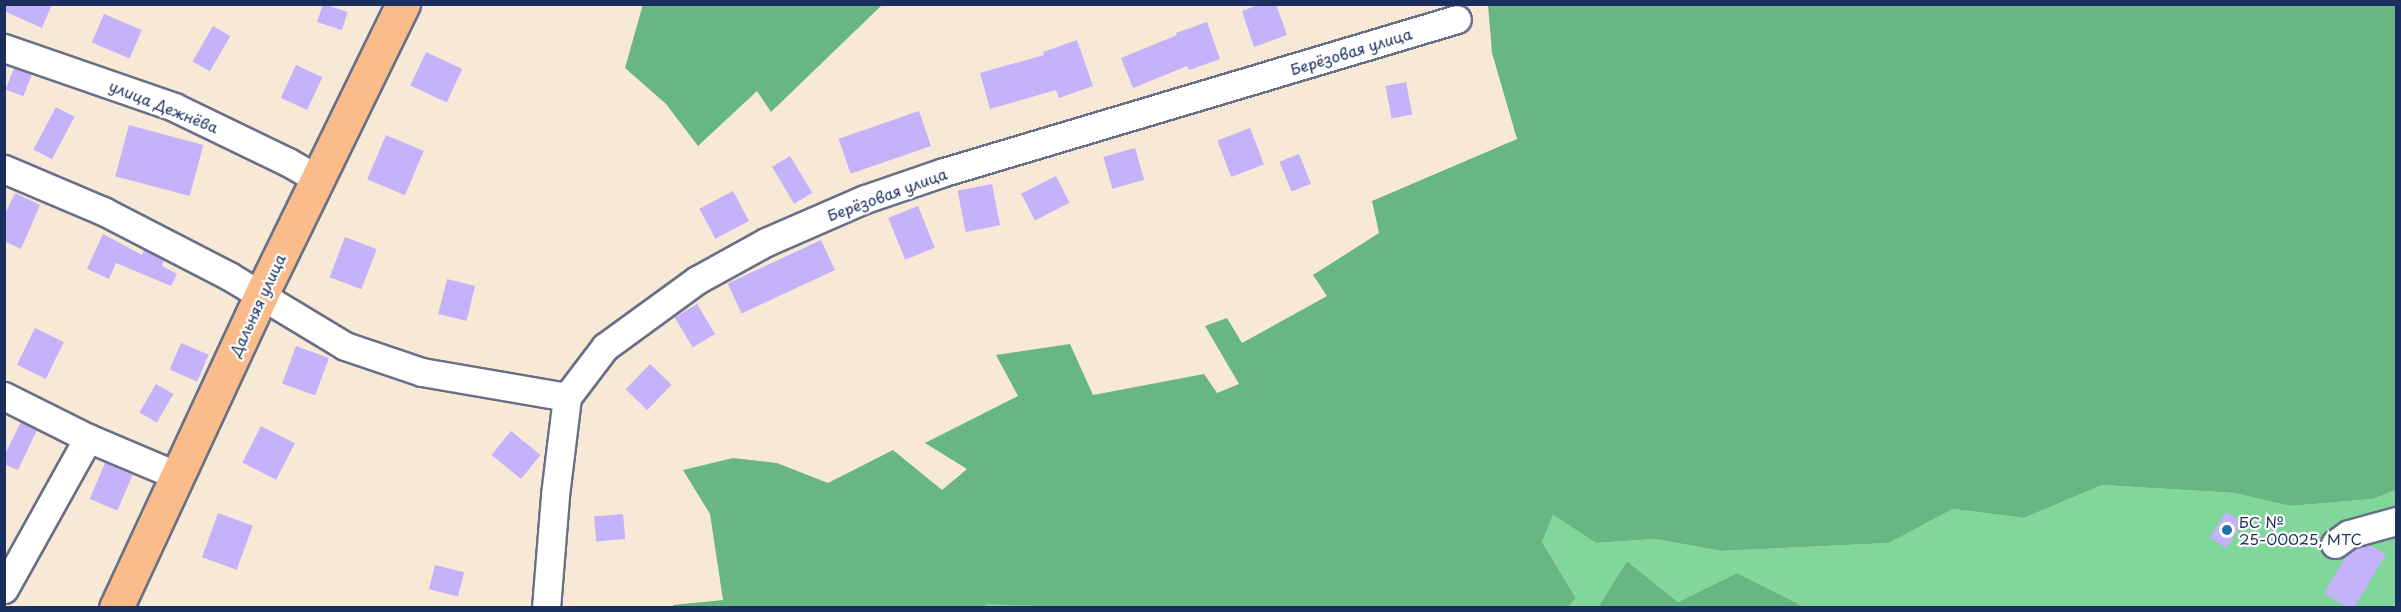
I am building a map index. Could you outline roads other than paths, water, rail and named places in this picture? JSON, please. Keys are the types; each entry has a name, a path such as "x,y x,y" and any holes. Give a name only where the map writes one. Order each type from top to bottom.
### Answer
{"main road":[{"name":"Дальняя улица","path":"116,608 261,295 403,4"}],"street":[{"name":"Берёзовая улица","path":"567,397 605,347 697,280 766,242 865,199 944,172 1457,19"},
{"name":"улица Дежнёва","path":"4,48 174,107 278,157 317,179"},
{"path":"4,169 103,211 261,295 345,346 422,372 567,397 555,495 546,608"},
{"path":"4,396 88,438 178,476"},
{"path":"4,589 88,438"},
{"path":"2334,544 2349,534 2397,522"}],"place":[{"name":"БС № 25-00025, МТС","path":"2227,530"}]}
